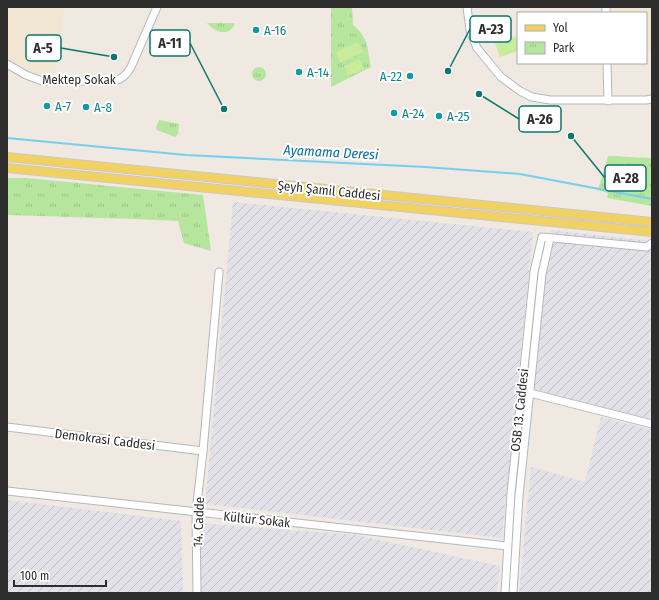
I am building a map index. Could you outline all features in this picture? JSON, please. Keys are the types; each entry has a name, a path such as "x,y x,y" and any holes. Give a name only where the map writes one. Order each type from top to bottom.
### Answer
{"main road":[{"name":"Şeyh Şamil Caddesi","path":"7,158 652,222"},
{"name":"Şeyh Şamil Caddesi","path":"7,168 652,232"}],"street":[{"name":"Mektep Sokak","path":"7,64 26,75 42,81 120,80 127,74 131,67 157,7"},
{"path":"467,7 470,30 476,48 501,77 520,91 532,97 550,100 608,101 652,99"},
{"path":"607,64 608,101"},
{"name":"OSB 13. Caddesi","path":"505,593 511,493 534,272 542,237 550,238 542,274 519,496 513,593"},
{"path":"550,238 647,247 652,243"},
{"name":"14. Cadde","path":"197,593 196,512 219,272"},
{"path":"522,388 530,393 652,424"},
{"name":"Demokrasi Caddesi","path":"7,427 203,450"},
{"name":"Kültür Sokak","path":"7,491 507,546"}],"shaded area":[{"path":"7,7 64,7 55,78 32,72 7,58"},
{"path":"611,7 652,7 652,52 647,52 647,12 611,12"},
{"path":"233,202 533,232 502,538 205,504"},
{"path":"551,230 652,241 652,420 530,389"},
{"path":"601,417 652,430 652,593 519,593 531,467 585,482"},
{"path":"7,500 181,521 183,593 7,593"},
{"path":"198,523 356,535 500,566 497,593 199,593"}],"green space":[{"path":"331,7 352,7 353,25 365,39 371,67 331,87"},
{"path":"207,23 235,23 230,31 222,32 214,29"},
{"path":"517,36 517,51 500,57 495,43"},
{"path":"358,42 363,52 340,63 336,52"},
{"path":"360,59 364,69 348,76 344,66"},
{"path":"256,67 262,67 266,71 266,77 262,81 256,81 252,77 252,71"},
{"path":"159,120 179,124 178,134 175,137 157,130 156,127"},
{"path":"608,156 652,158 652,206 607,198 608,193 598,190"},
{"path":"7,178 26,178 203,195 211,251 184,243 178,221 7,215"}],"waterway":[{"name":"Ayamama Deresi","path":"7,138 186,155 425,167 520,174 652,199"}],"place":[{"name":"A-16","path":"256,30"},
{"name":"A-5","path":"114,57"},
{"name":"A-23","path":"448,71"},
{"name":"A-14","path":"299,72"},
{"name":"A-22","path":"410,76"},
{"name":"A-26","path":"479,94"},
{"name":"A-7","path":"47,106"},
{"name":"A-8","path":"86,107"},
{"name":"A-11","path":"224,109"},
{"name":"A-24","path":"394,113"},
{"name":"A-25","path":"439,116"},
{"name":"A-28","path":"571,136"}]}
